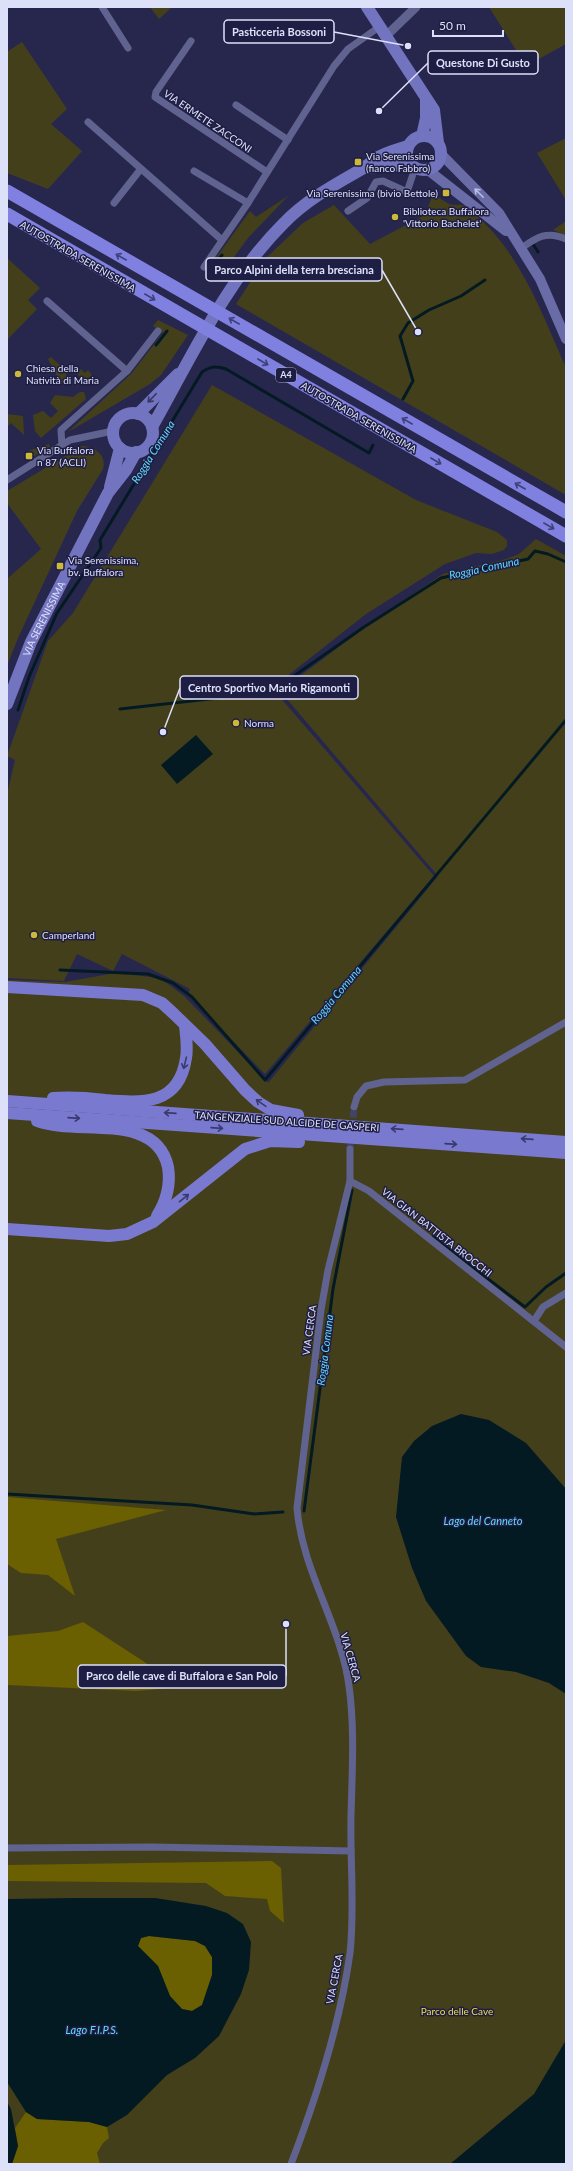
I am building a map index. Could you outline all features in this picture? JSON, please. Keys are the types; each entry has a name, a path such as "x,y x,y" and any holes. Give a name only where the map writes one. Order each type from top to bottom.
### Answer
{"highway":[{"name":"AUTOSTRADA SERENISSIMA","path":"7,191 566,512"},
{"name":"AUTOSTRADA SERENISSIMA","path":"7,214 566,536"},
{"path":"8,986 143,995 162,1003 205,1044 245,1090 271,1110 291,1115 355,1120 380,1128"},
{"path":"33,1103 52,1098 72,1097 146,1102 165,1095 180,1078 184,1069 187,1052 185,1025"},
{"name":"TANGENZIALE SUD ALCIDE DE GASPERI","path":"7,1101 566,1142"},
{"path":"12,1113 41,1123 61,1126 132,1131 145,1135 152,1140 163,1155 169,1176 166,1202 153,1222"},
{"name":"TANGENZIALE SUD ALCIDE DE GASPERI","path":"12,1113 566,1153"},
{"path":"7,1229 109,1236 127,1234 153,1222 245,1148 270,1141 342,1145 370,1139"}],"main road":[{"path":"367,7 430,104 436,116 440,148 437,164 428,170"},
{"path":"422,136 426,118 426,100"},
{"path":"511,235 428,170 413,166 407,156 408,146 411,141 422,136 428,136 499,213 511,235 540,279 566,339"},
{"name":"VIA SERENISSIMA","path":"7,704 31,642 108,493 126,470 136,452 141,451 150,443 152,438 152,427 187,365 246,268 284,223 326,190 364,168 380,156 408,146"},
{"name":"VIA SERENISSIMA","path":"364,168 413,166"},
{"name":"VIA SERENISSIMA","path":"138,414 187,365"},
{"path":"136,452 125,451 120,448 114,438 113,431 119,419 125,415 138,414 144,416 152,427"},
{"name":"VIA SERENISSIMA","path":"108,493 120,448"}],"street":[{"path":"102,7 128,48"},
{"path":"204,267 248,203 339,60 358,41 382,32 416,7"},
{"name":"VIA ERMETE ZACCONI","path":"191,42 156,92 155,97 267,172"},
{"path":"236,105 288,140"},
{"path":"88,122 140,170 222,240"},
{"path":"348,210 367,198 376,182 383,181 407,192 413,166"},
{"path":"114,203 140,170"},
{"path":"194,170 248,203"},
{"path":"520,249 540,235 552,234 566,239"},
{"path":"47,300 127,371"},
{"path":"62,445 61,430 127,371 158,331"},
{"path":"7,479 70,440 113,431"},
{"path":"354,1107 357,1096 366,1086 384,1082 465,1080 566,1022"},
{"path":"350,1149 350,1181"},
{"name":"VIA GIAN BATTISTA BROCCHI","path":"350,1181 369,1191 566,1347"},
{"name":"VIA CERCA","path":"292,2164 309,2115 343,1993 352,1920 352,1725 349,1685 342,1656 302,1541 297,1508 321,1310 328,1270 350,1181"},
{"path":"534,1321 543,1307 566,1293"},
{"path":"7,1848 152,1847 351,1851"}],"green space":[{"path":"150,7 172,7 159,19"},
{"path":"489,7 566,7 566,44 526,66"},
{"path":"22,42 67,109 51,124 82,151 48,189 7,173 7,52"},
{"path":"566,138 566,200 537,153"},
{"path":"433,194 449,204 464,206 484,222 513,258 535,298 566,367 566,495 236,304 266,258 303,223 334,205 370,244 425,215"},
{"path":"288,196 248,238 217,280 208,269 250,211 256,217"},
{"path":"566,221 566,235 553,230"},
{"path":"7,258 40,288 28,300 37,309 7,340"},
{"path":"158,320 188,335 161,375 150,384 68,432 131,374 163,333 153,326"},
{"path":"51,357 65,370 69,385 57,383 56,374 48,359"},
{"path":"81,369 85,373 88,370 92,375 85,381 77,374"},
{"path":"212,385 416,500 497,532 507,540 507,546 504,550 492,554 476,553 445,564 366,614 272,688 434,876 265,1074 188,995 190,989 122,954 113,971 77,954 64,981 7,978 7,794 15,760 7,756 48,641 73,613"},
{"path":"80,392 84,392 86,399 41,438 35,431 33,415 43,411 51,418 58,411 50,403 55,395 73,397"},
{"path":"7,414 23,416 24,435 11,423 7,427"},
{"path":"49,444 50,447 33,457 28,451"},
{"path":"82,446 95,450 102,456 104,464 103,469 77,511 18,638 7,666 7,579 41,549 7,503 7,491"},
{"name":"Parco delle Cave","path":"536,539 566,556 566,2164 7,2164 7,980 65,982 115,973 160,978 184,996 268,1083 438,876 280,691 387,611 443,574 503,560 519,554"}],"shaded area":[{"path":"7,1497 166,1510 56,1539 75,1596 48,1575 21,1573 7,1564"},
{"path":"83,1622 183,1687 136,1691 7,1685 7,1636 58,1631"},
{"path":"272,1861 281,1868 284,1923 270,1911 267,1899 225,1896 206,1883 7,1881 7,1865"},
{"path":"149,1936 195,1941 205,1946 212,1957 212,1975 202,2005 192,2011 182,2009 170,1996 158,1966 138,1946 141,1938"},
{"path":"26,2112 37,2119 89,2122 107,2127 109,2138 103,2143 97,2153 100,2164 12,2164 18,2146 15,2128"}],"water":[{"path":"196,735 213,754 177,784 161,765"},
{"name":"Lago del Canneto","path":"461,1414 489,1420 526,1443 566,1489 566,1694 549,1683 516,1672 481,1667 466,1656 426,1601 412,1568 396,1517 402,1457 414,1441 432,1426"},
{"name":"Lago F.I.P.S.","path":"155,1898 206,1906 227,1913 243,1924 251,1942 249,1970 241,1994 219,2036 195,2058 167,2075 127,2115 107,2127 89,2122 37,2119 26,2112 7,2082 7,1899","holes":["149,1936 195,1941 205,1946 212,1957 212,1975 202,2005 192,2011 182,2009 170,1996 158,1966 138,1946 141,1938"]},
{"path":"566,2040 566,2164 450,2164 534,2094"},
{"path":"7,2102 11,2109 18,2146 12,2164 7,2164"}],"waterway":[{"name":"Roggia Comuna","path":"533,244 538,252"},
{"path":"211,269 222,255"},
{"name":"Roggia Comuna","path":"403,399 413,381 400,336 408,323 429,310 461,296 485,280"},
{"path":"156,345 167,331"},
{"name":"Roggia Comuna","path":"18,710 29,677 57,613 101,548 100,540 202,372 214,367 226,369 369,453 373,445"},
{"name":"Roggia Comuna","path":"120,709 271,692 364,627 441,578 528,559 535,551 548,554 566,562"},
{"name":"Roggia Comuna","path":"60,970 148,974 173,983 192,997 265,1080 566,720"},
{"name":"Roggia Comuna","path":"304,1511 333,1289 352,1190"},
{"name":"Roggia Comuna","path":"433,1237 525,1307 546,1287 566,1273"},
{"name":"Roggia Comuna","path":"7,1494 192,1505 254,1514 283,1512"}],"tunnel":[{"path":"350,1149 354,1107"}],"place":[{"name":"Pasticceria Bossoni","path":"408,46"},
{"name":"Questone Di Gusto","path":"379,111"},
{"name":"Via Serenissima (fianco Fabbro)","path":"358,162"},
{"name":"Via Serenissima (bivio Bettole)","path":"446,193"},
{"name":"Biblioteca Buffalora 'Vittorio Bachelet'","path":"395,217"},
{"name":"Parco Alpini della terra bresciana","path":"418,332"},
{"name":"Chiesa della Natività di Maria","path":"18,374"},
{"name":"Via Buffalora n 87 (ACLI)","path":"29,456"},
{"name":"Via Serenissima, bv. Buffalora","path":"60,566"},
{"name":"Norma","path":"236,723"},
{"name":"Centro Sportivo Mario Rigamonti","path":"163,732"},
{"name":"Camperland","path":"34,935"},
{"name":"Parco delle cave di Buffalora e San Polo","path":"286,1624"}]}
